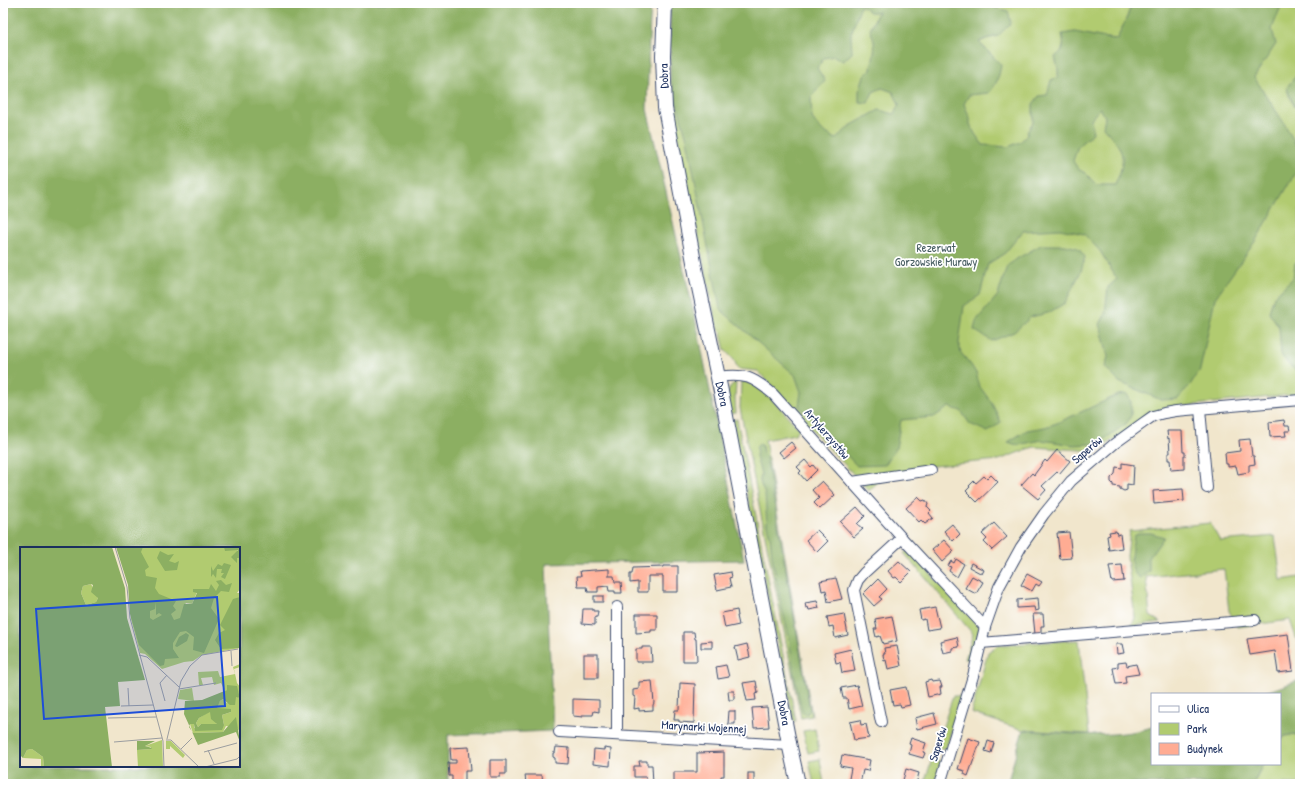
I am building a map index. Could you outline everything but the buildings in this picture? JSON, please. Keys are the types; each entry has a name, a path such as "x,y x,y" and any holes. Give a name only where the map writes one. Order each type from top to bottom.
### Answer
{"street":[{"name":"Dobra","path":"666,3 663,56 665,108 697,278 718,377 798,784"},
{"name":"Artylerzystów","path":"718,377 734,375 745,376 761,384 773,394 789,410 902,538 985,627"},
{"name":"Saperów","path":"940,784 985,627 999,587 1016,556 1044,514 1071,481 1120,439 1154,416 1176,411 1300,400"},
{"path":"1200,409 1207,488"},
{"path":"852,482 931,470"},
{"path":"881,722 854,590 858,580 864,572 902,538"},
{"path":"617,607 617,735"},
{"path":"981,643 1254,620"},
{"name":"Marynarki Wojennej","path":"559,732 790,745"}],"green space":[{"path":"3,3 651,3 647,109 698,331 744,560 546,564 553,731 448,735 448,784 3,784"},
{"name":"Rezerwat Gorzowskie Murawy","path":"670,3 987,3 992,7 1008,11 1011,23 998,36 979,42 1001,65 996,83 992,90 989,93 969,95 964,104 970,118 970,124 983,145 1008,147 1020,142 1027,135 1033,122 1033,104 1039,96 1047,95 1051,80 1058,77 1055,57 1061,52 1063,47 1062,34 1075,32 1117,39 1132,3 1284,3 1281,6 1272,29 1276,44 1254,77 1284,123 1300,152 1300,166 1256,240 1215,298 1200,370 1178,399 1161,400 1119,382 1105,367 1108,357 1100,324 1105,315 1108,287 1117,279 1100,251 1084,234 1060,229 1023,231 1005,253 988,264 980,295 964,306 959,343 961,353 976,373 980,387 991,402 1001,422 988,432 970,424 961,411 949,407 934,417 901,420 896,448 885,465 857,466 799,406 801,392 795,375 720,309 687,139 670,80","holes":["861,5 870,12 878,12 870,29 874,39 874,52 871,69 864,76 859,91 859,102 868,103 873,92 882,88 893,92 899,104 894,114 879,110 850,126 836,139 821,130 812,118 811,97 825,81 817,68 824,58 834,56 843,61 852,53 851,34","1100,108 1105,117 1103,127 1115,141 1121,153 1121,167 1115,185 1097,185 1085,173 1078,169 1073,161 1078,146 1093,133 1091,119"]},
{"name":"Rezerwat Gorzowskie Murawy","path":"677,3 962,3 955,46 987,51 979,42 998,36 1007,11 992,7 987,3 1132,3 1118,39 1105,38 1064,44 1057,64 1234,3 1300,3 1300,111 1288,91 1288,93 1300,115 1300,394 1165,408 1095,451 1034,447 999,460 933,466 878,482 869,491 758,371 738,369 734,360 725,350 722,333 717,328 674,119"},
{"path":"1299,72 1300,115 1290,98 1287,87"},
{"path":"1041,245 1065,245 1078,248 1085,257 1081,271 1065,303 1048,313 1031,317 1014,332 992,341 974,330 976,321 998,295 1007,266"},
{"path":"1300,260 1300,373 1290,366 1281,355 1279,327 1269,312 1274,296 1293,278 1295,263"},
{"path":"741,381 757,387 765,393 799,429 795,434 765,440 812,716 801,718 740,408"},
{"path":"736,382 736,413 731,414 728,401 728,392 732,385"},
{"path":"1127,394 1131,402 1131,416 1127,423 1102,441 1093,444 1074,445 1042,440 1017,445 1008,442 1027,430 1057,423 1118,395"},
{"path":"737,419 796,721 793,721 732,420"},
{"path":"759,444 762,445 763,453 766,456 810,709 808,713 804,714 794,675 789,637 772,557 770,536 767,526 765,494 760,481 761,474 756,457 757,446"},
{"path":"1210,523 1220,541 1275,536 1281,580 1300,577 1300,649 1290,620 1238,627 1229,611 1224,569 1146,577 1150,616 1160,622 1131,626 1135,618 1127,556 1130,531"},
{"path":"1139,533 1151,533 1164,537 1149,558 1149,571 1141,578 1133,571 1131,560 1134,536"},
{"path":"909,550 979,627 973,660 965,659 973,634 904,553"},
{"path":"1079,640 1089,734 1023,730 971,713 988,652 998,645"},
{"path":"1300,680 1300,740 1295,734 1285,736 1281,739 1281,693 1263,693"},
{"path":"953,696 962,696 946,749 936,747"},
{"path":"1151,727 1151,765 1262,765 1253,784 1007,784 1023,730 1072,734 1105,734 1136,731"},
{"path":"815,729 819,751 808,753 803,731"},
{"path":"1295,734 1300,740 1300,784 1253,784 1262,765 1281,765 1281,739 1285,736"},
{"path":"820,759 824,784 814,784 809,761"},
{"path":"932,759 942,762 935,784 924,784"}]}
